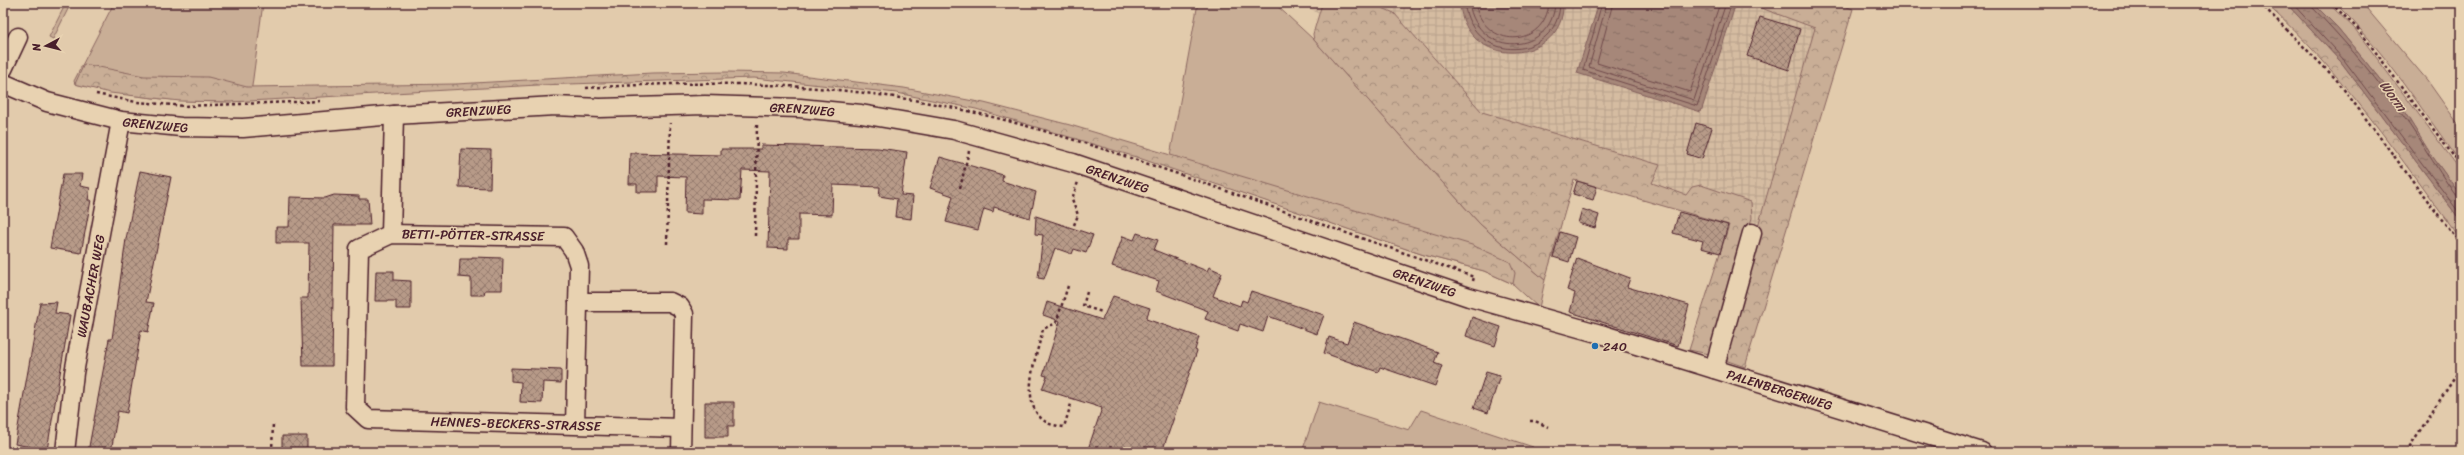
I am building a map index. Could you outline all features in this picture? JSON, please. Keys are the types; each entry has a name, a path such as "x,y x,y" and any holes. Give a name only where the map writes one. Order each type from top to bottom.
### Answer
{"street":[{"path":"3,69 18,37"},
{"name":"GRENZWEG","path":"3,83 47,102 121,121 181,127 242,128 394,115 555,106 600,108 757,106 800,108 862,114 973,135 1083,166 1472,298 1577,328"},
{"path":"392,234 394,115"},
{"name":"WAUBACHER WEG","path":"65,452 74,373 121,121"},
{"path":"1714,370 1752,233"},
{"name":"BETTI-PÖTTER-STRASSE","path":"355,407 359,249 392,234 564,236 574,251 579,266 578,302"},
{"path":"575,424 578,302 670,302 680,307 684,314 681,452"},
{"name":"PALENBERGERWEG","path":"1577,328 1973,451"},
{"name":"HENNES-BECKERS-STRASSE","path":"355,407 368,419 681,428"}],"path":[{"path":"2260,3 2336,79 2461,245"},
{"path":"2331,3 2359,30 2461,166"},
{"path":"581,88 643,84 768,84 835,89 929,103 983,115 1156,167 1474,277 1472,298"},
{"path":"90,93 136,102 184,106 330,101"},
{"path":"668,244 670,106"},
{"path":"755,236 757,106"},
{"path":"960,188 973,135"},
{"path":"1074,225 1078,215 1072,199 1083,166"},
{"path":"1068,286 1056,323 1042,329 1031,388 1031,403 1040,418 1047,423 1064,427 1071,404"},
{"path":"1087,292 1083,306 1102,312"},
{"path":"2406,452 2461,368"},
{"path":"1530,421 1535,421 1548,427"},
{"path":"272,452 273,422"}],"shaded area":[{"path":"1301,3 1851,3 1777,240 1574,180 1550,266 1319,14"}],"green space":[{"path":"66,3 71,3 53,39 49,37"},
{"path":"114,3 263,3 250,101 206,102 162,99 118,93 75,84 74,81"},
{"path":"1198,3 1274,3 1314,40 1480,224 1545,280 1539,308 1513,284 1484,271 1424,255 1168,167"},
{"path":"1371,3 1394,13 1482,112 1660,165 1652,183 1686,195 1692,187 1701,185 1751,202 1752,218 1709,354 1689,350 1729,225 1574,180 1545,280 1480,224 1314,40 1313,34 1322,4"},
{"path":"1752,3 1835,3 1853,9 1745,367 1725,360 1721,355 1815,28 1753,5"},
{"path":"2265,3 2286,3 2341,62 2461,221 2461,240 2345,86 2320,57"},
{"path":"2313,3 2328,3 2355,29 2461,171 2461,196 2430,153 2397,100 2337,27"},
{"path":"2335,3 2362,3 2427,80 2461,128 2461,163 2386,60 2353,21"},
{"path":"84,64 144,76 208,77 247,87 456,84 652,73 727,72 784,73 904,88 984,103 1070,125 1472,245 1510,262 1515,273 1513,284 1484,271 1424,255 1136,157 976,109 897,93 754,78 538,85 231,102 180,101 110,93 75,84"},
{"path":"1319,402 1409,430 1421,410 1533,447 1530,452 1302,452"}],"water":[{"path":"1460,3 1563,3 1560,24 1549,39 1533,48 1514,52 1495,50 1478,41 1466,25"},
{"path":"1599,3 1736,3 1701,112 1577,73"},
{"name":"Worm","path":"2286,3 2313,3 2337,27 2397,100 2430,153 2461,196 2461,221 2341,62"}],"building":[{"path":"1760,17 1800,29 1789,70 1747,56"},
{"path":"1696,123 1712,128 1702,159 1687,154"},
{"path":"761,145 878,148 907,152 901,195 913,196 911,219 895,217 897,199 879,196 880,187 833,185 832,215 799,214 799,239 788,239 788,249 768,248 770,171 742,170 740,200 702,199 702,214 685,213 686,177 658,176 658,192 637,192 637,184 629,184 630,153 721,155 721,149 761,149"},
{"path":"461,149 491,150 490,188 459,187"},
{"path":"940,157 1003,175 1002,181 1036,192 1030,218 994,207 993,212 984,209 978,230 946,222 953,196 930,188"},
{"path":"140,171 171,177 146,302 154,303 148,332 141,330 127,413 118,411 111,452 88,452 109,339 112,339 126,239"},
{"path":"63,174 82,174 80,186 90,188 88,200 91,200 81,253 50,248"},
{"path":"1577,181 1597,187 1593,200 1573,194"},
{"path":"334,195 359,196 359,199 368,199 370,225 334,225 332,366 303,366 301,298 308,298 309,243 276,243 276,227 289,227 290,197 325,198"},
{"path":"1582,209 1599,215 1595,228 1578,223"},
{"path":"1679,212 1728,225 1720,253 1701,248 1703,241 1673,233"},
{"path":"1036,216 1093,235 1086,253 1074,249 1072,254 1055,248 1044,279 1038,278 1043,235 1035,234"},
{"path":"1560,232 1576,237 1569,262 1553,257"},
{"path":"1137,233 1158,240 1154,250 1207,271 1209,267 1222,273 1213,296 1240,306 1242,300 1247,302 1251,291 1324,315 1317,334 1268,316 1263,332 1240,324 1238,331 1205,319 1208,311 1156,291 1159,281 1112,266 1123,236 1134,240"},
{"path":"472,257 503,258 502,290 485,290 484,295 471,295 471,278 459,277 460,259 472,259"},
{"path":"1577,258 1630,278 1627,287 1689,305 1678,346 1570,312 1575,293 1567,290"},
{"path":"376,271 394,271 394,280 411,281 411,309 396,309 396,301 375,301"},
{"path":"1113,296 1150,308 1146,319 1199,337 1195,350 1197,351 1162,452 1087,452 1102,408 1042,389 1047,376 1043,375 1060,321 1043,315 1047,302 1102,320"},
{"path":"57,302 55,313 70,315 47,450 15,444 40,303"},
{"path":"1472,317 1501,327 1495,346 1466,336"},
{"path":"1354,322 1438,352 1434,363 1442,366 1435,386 1380,367 1378,372 1324,353 1329,337 1347,343"},
{"path":"511,368 561,370 561,383 543,382 542,403 520,402 521,382 511,381"},
{"path":"1486,372 1500,376 1488,413 1474,408"},
{"path":"705,402 734,402 734,426 728,426 728,437 705,437"},
{"path":"282,436 307,436 307,452 282,452"}],"place":[{"name":"240","path":"1595,346"}]}
